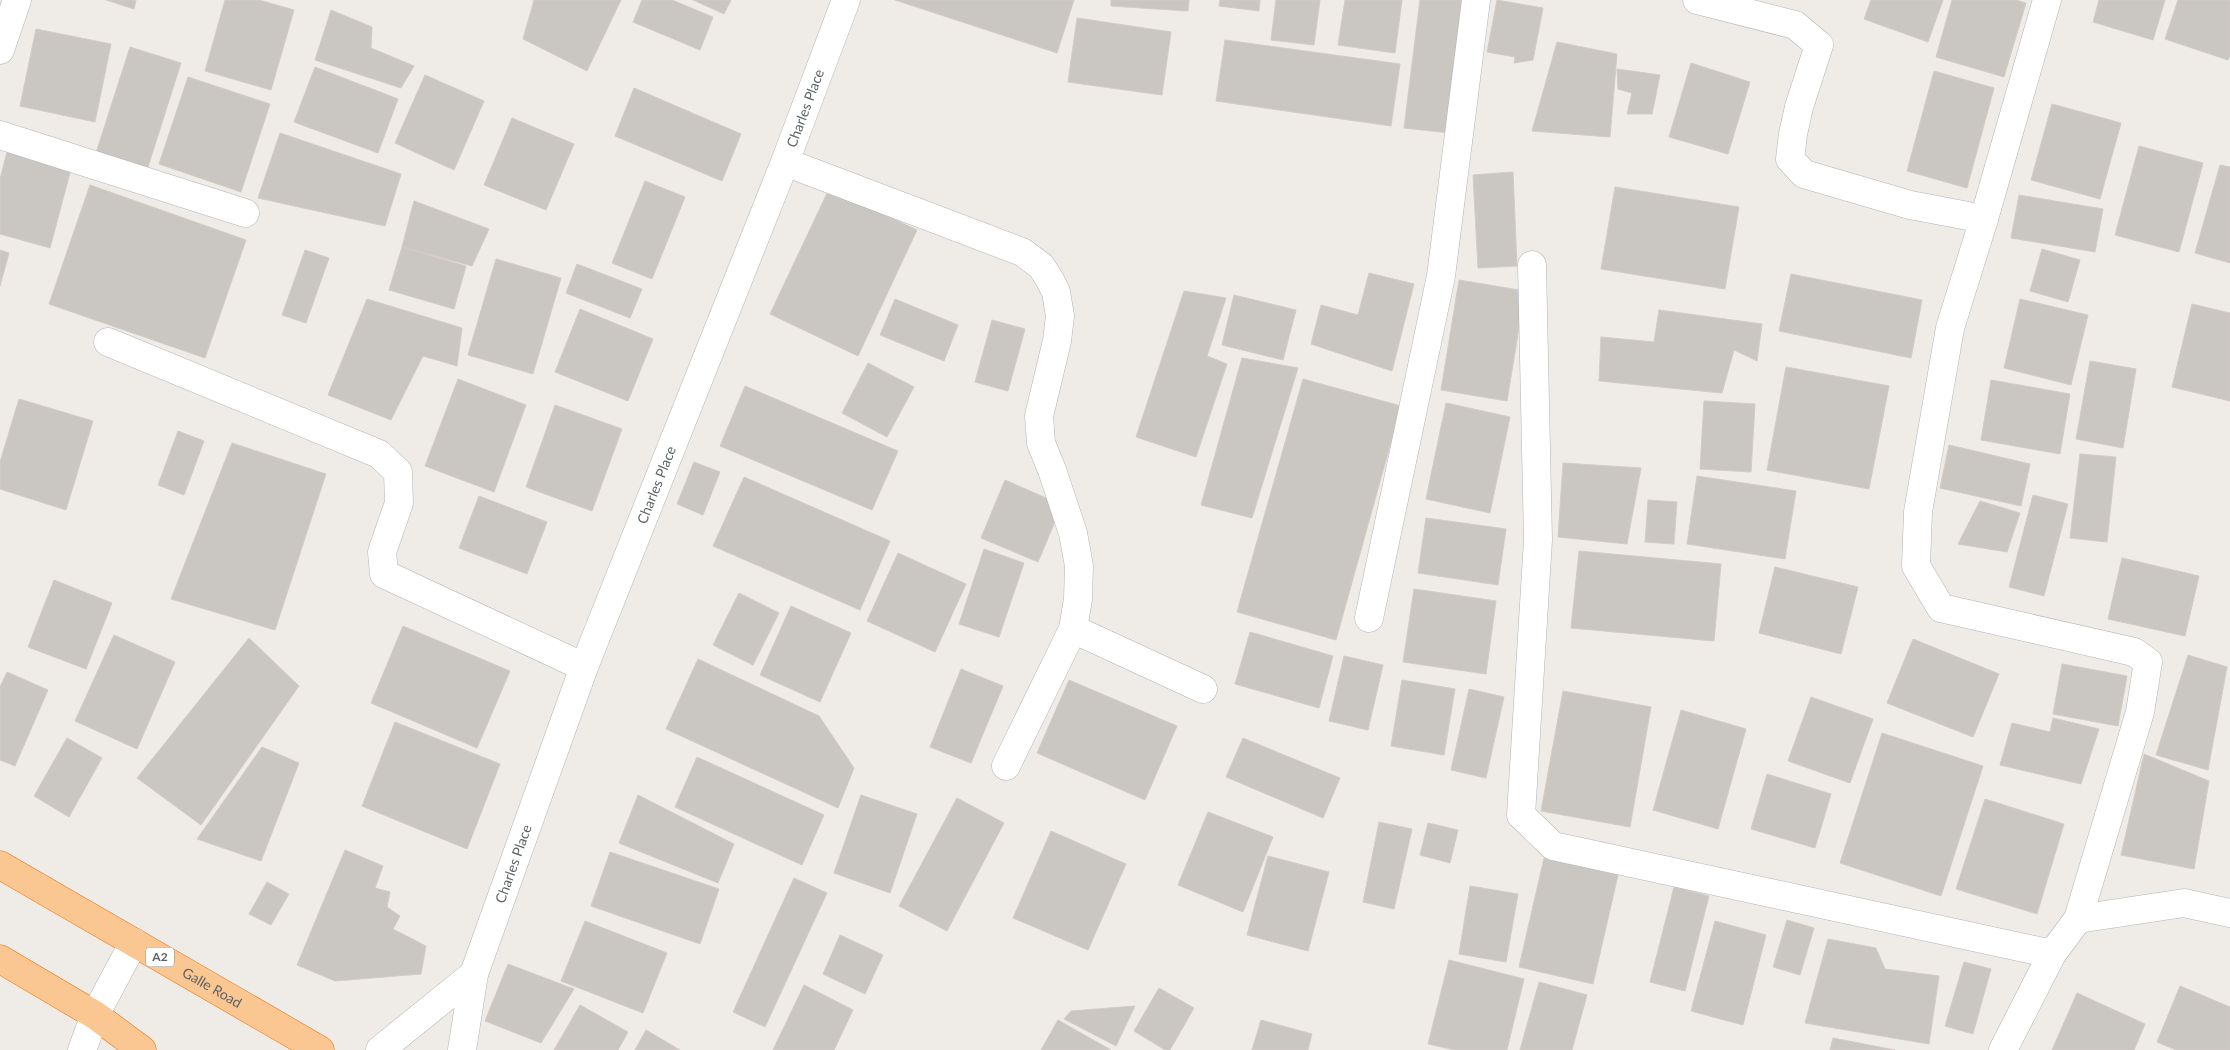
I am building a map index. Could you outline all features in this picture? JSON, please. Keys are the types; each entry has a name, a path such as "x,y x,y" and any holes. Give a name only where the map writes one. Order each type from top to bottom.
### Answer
{"highway":[{"name":"Galle Road","path":"0,865 320,1050"},
{"path":"0,959 95,1015 142,1050"}],"street":[{"path":"0,50 17,0"},
{"name":"Charles Place","path":"462,1050 474,974 584,667 785,162 846,0"},
{"path":"1369,618 1441,276 1476,0"},
{"path":"1697,0 1795,25 1819,45 1799,107 1790,159 1804,174 1910,205 1984,219"},
{"path":"2003,1050 2052,954 2078,919 2140,712 2148,662 2134,652 1941,608 1916,566 1918,512 1950,328 1984,219 2046,0"},
{"path":"0,135 245,213"},
{"path":"785,162 1022,252 1041,266 1056,292 1060,316 1057,341 1044,394 1040,425 1041,444 1052,470 1073,533 1079,566 1078,599 1074,630 1006,766"},
{"path":"1532,265 1538,540 1521,815 1553,846 2052,954"},
{"path":"108,342 379,454 398,472 400,503 382,552 384,574 584,667"},
{"path":"1074,630 1203,689"},
{"path":"2078,919 2184,903 2230,913"},
{"path":"82,1050 95,1015 134,942"},
{"path":"380,1050 474,974"}],"building":[{"path":"106,0 136,0 134,9"},
{"path":"225,0 259,0 294,10 271,90 205,71"},
{"path":"534,0 621,0 587,71 523,39"},
{"path":"642,0 672,0 713,17 700,50 633,22"},
{"path":"693,0 731,0 724,14"},
{"path":"895,0 1074,0 1057,53"},
{"path":"1111,0 1189,0 1188,11 1111,6"},
{"path":"1220,0 1260,0 1259,11 1219,6"},
{"path":"1276,0 1320,0 1314,45 1271,40"},
{"path":"1345,0 1402,0 1395,53 1338,45"},
{"path":"1420,0 1467,0 1450,133 1404,128"},
{"path":"1497,0 1543,8 1533,60 1514,63 1515,57 1487,52"},
{"path":"1871,0 1943,0 1928,42 1864,19"},
{"path":"1952,0 2016,0 2026,3 2004,77 1936,57"},
{"path":"2099,0 2165,0 2153,40 2093,22"},
{"path":"2178,0 2230,0 2230,55 2228,60 2165,39"},
{"path":"331,10 372,27 371,48 414,66 401,88 315,60"},
{"path":"1077,18 1171,32 1162,95 1068,82"},
{"path":"36,29 111,44 95,122 20,106"},
{"path":"1225,40 1400,64 1391,126 1216,101"},
{"path":"1557,42 1617,54 1610,137 1532,131"},
{"path":"130,47 181,63 147,170 96,153"},
{"path":"1691,63 1750,82 1728,154 1669,137"},
{"path":"315,67 398,99 378,153 294,122"},
{"path":"1617,69 1660,75 1652,114 1627,114 1632,93 1618,89"},
{"path":"1934,71 1994,88 1967,188 1907,171"},
{"path":"425,75 484,101 454,170 395,143"},
{"path":"188,77 270,104 241,192 159,164"},
{"path":"634,88 741,134 722,181 615,136"},
{"path":"2052,104 2121,123 2100,199 2031,180"},
{"path":"512,118 574,144 546,210 484,185"},
{"path":"280,133 401,174 385,226 258,198"},
{"path":"2139,146 2203,163 2179,252 2115,235"},
{"path":"7,152 71,169 50,248 0,234 0,179"},
{"path":"2220,165 2230,167 2230,263 2195,253"},
{"path":"1513,172 1517,266 1478,268 1473,175"},
{"path":"645,181 685,197 652,279 612,263"},
{"path":"90,185 246,240 205,358 49,304"},
{"path":"1615,187 1739,207 1725,289 1601,269"},
{"path":"829,189 917,230 858,356 770,314"},
{"path":"2019,195 2103,209 2095,252 2011,238"},
{"path":"414,201 489,229 472,266 402,247"},
{"path":"402,247 466,266 454,309 389,290"},
{"path":"2042,249 2080,260 2068,302 2030,291"},
{"path":"0,250 9,253 0,286"},
{"path":"305,250 329,258 306,323 282,315"},
{"path":"496,259 561,278 533,374 468,355"},
{"path":"577,264 642,289 630,318 566,293"},
{"path":"1369,273 1414,284 1392,371 1311,344 1321,305 1358,315"},
{"path":"1791,274 1922,300 1911,358 1779,331"},
{"path":"1459,280 1525,291 1507,401 1441,390"},
{"path":"1184,291 1226,298 1207,356 1227,364 1196,457 1136,437"},
{"path":"1234,295 1296,310 1283,360 1222,345"},
{"path":"367,299 462,328 457,366 423,356 391,420 328,395"},
{"path":"895,299 958,325 944,361 880,335"},
{"path":"2020,299 2088,315 2071,385 2004,368"},
{"path":"2192,304 2230,313 2230,401 2172,387"},
{"path":"580,309 653,339 628,401 555,372"},
{"path":"1659,310 1762,324 1757,361 1734,350 1722,393 1599,381 1601,337 1654,342"},
{"path":"992,320 1025,329 1008,391 975,382"},
{"path":"1242,358 1298,368 1252,518 1201,505"},
{"path":"2090,361 2136,369 2123,448 2076,439"},
{"path":"868,363 914,387 887,437 842,413"},
{"path":"1786,367 1889,386 1869,489 1767,470"},
{"path":"458,379 526,405 494,492 425,466"},
{"path":"1303,379 1401,406 1336,640 1237,612"},
{"path":"1991,380 2070,394 2060,454 1981,440"},
{"path":"745,386 898,451 872,510 720,446"},
{"path":"19,399 93,421 66,510 0,489 0,462"},
{"path":"1704,401 1755,404 1751,472 1700,469"},
{"path":"1446,403 1510,417 1490,513 1426,499"},
{"path":"555,405 622,429 592,511 526,487"},
{"path":"178,431 204,441 184,495 158,485"},
{"path":"232,443 326,474 275,630 171,599"},
{"path":"1949,445 2030,464 2021,506 1940,488"},
{"path":"2080,454 2116,457 2107,542 2070,538"},
{"path":"694,462 720,472 703,515 677,504"},
{"path":"1563,463 1641,468 1627,544 1558,537"},
{"path":"1697,476 1796,491 1785,559 1687,544"},
{"path":"744,477 890,541 860,610 713,546"},
{"path":"1005,480 1062,505 1038,562 981,538"},
{"path":"2033,495 2068,504 2044,596 2009,587"},
{"path":"479,496 547,522 527,574 459,548"},
{"path":"1648,500 1677,502 1674,544 1645,542"},
{"path":"1980,501 2020,513 2007,552 1958,544"},
{"path":"1426,518 1506,529 1498,585 1418,573"},
{"path":"984,549 1024,563 999,637 959,624"},
{"path":"1579,551 1721,564 1714,641 1571,628"},
{"path":"898,553 966,584 935,652 867,621"},
{"path":"2122,558 2199,576 2185,636 2108,619"},
{"path":"1775,567 1858,587 1841,654 1759,633"},
{"path":"54,580 112,603 86,669 28,647"},
{"path":"1414,589 1496,601 1486,674 1403,662"},
{"path":"739,593 779,613 753,665 713,645"},
{"path":"791,606 851,633 820,702 760,675"},
{"path":"403,626 510,671 477,748 371,703"},
{"path":"1250,632 1333,656 1319,708 1235,684"},
{"path":"114,635 175,662 137,749 75,721"},
{"path":"249,638 299,686 201,825 137,778"},
{"path":"1913,639 1999,674 1973,737 1887,703"},
{"path":"2188,655 2227,667 2208,770 2156,755"},
{"path":"1344,656 1383,665 1368,730 1329,721"},
{"path":"698,659 819,716 854,768 838,808 666,729"},
{"path":"2062,664 2127,676 2118,726 2053,714"},
{"path":"961,669 1003,686 971,763 930,747"},
{"path":"7,672 48,690 15,766 0,760 0,687"},
{"path":"1069,680 1177,726 1145,800 1037,753"},
{"path":"1402,680 1455,689 1444,755 1391,746"},
{"path":"1469,689 1504,697 1486,778 1451,770"},
{"path":"1563,691 1651,707 1630,827 1541,811"},
{"path":"1811,697 1873,719 1850,783 1788,761"},
{"path":"1681,710 1746,729 1718,829 1653,810"},
{"path":"2053,718 2099,729 2081,784 2000,765 2012,723 2050,732"},
{"path":"395,722 500,764 467,849 362,806"},
{"path":"1882,733 1983,766 1941,896 1840,863"},
{"path":"67,738 102,758 69,817 34,796"},
{"path":"1243,738 1340,778 1323,818 1226,777"},
{"path":"262,747 299,763 261,861 197,839"},
{"path":"2144,754 2209,781 2194,869 2121,855"},
{"path":"697,757 824,815 802,865 675,807"},
{"path":"1767,774 1831,794 1815,848 1751,829"},
{"path":"638,795 734,844 718,883 619,843"},
{"path":"861,795 917,814 890,893 834,873"},
{"path":"957,798 1004,823 947,931 899,906"},
{"path":"1985,799 2064,824 2037,914 1956,889"},
{"path":"1208,812 1273,837 1243,912 1178,885"},
{"path":"1379,822 1412,829 1394,909 1363,902"},
{"path":"1428,823 1458,830 1450,863 1420,855"},
{"path":"1051,831 1126,864 1088,950 1013,918"},
{"path":"345,850 383,866 375,888 390,892 387,907 400,916 393,929 426,946 421,974 335,981 297,965"},
{"path":"610,852 719,889 700,944 591,906"},
{"path":"1268,856 1329,872 1308,951 1247,935"},
{"path":"1544,858 1618,875 1593,984 1519,967"},
{"path":"794,878 827,893 765,1027 733,1012"},
{"path":"267,882 289,894 271,925 249,914"},
{"path":"1470,886 1518,894 1506,962 1459,954"},
{"path":"1674,887 1709,896 1685,991 1650,982"},
{"path":"1787,920 1814,928 1800,975 1773,967"},
{"path":"585,921 667,953 643,1013 561,981"},
{"path":"1715,921 1766,935 1743,1025 1691,1011"},
{"path":"840,935 883,955 865,994 823,974"},
{"path":"1828,939 1876,948 1885,969 1939,976 1929,1044 1805,1023"},
{"path":"1449,960 1524,979 1507,1050 1455,1050 1428,1044"},
{"path":"1964,962 1991,969 1973,1034 1945,1026"},
{"path":"508,964 574,989 541,1043 485,1021"},
{"path":"1539,982 1587,995 1572,1050 1520,1050"},
{"path":"804,985 853,1010 834,1050 773,1050"},
{"path":"2180,986 2230,1007 2230,1050 2176,1050 2157,1042"},
{"path":"1159,988 1194,1008 1170,1050 1165,1050 1134,1031"},
{"path":"2077,993 2145,1024 2134,1050 2052,1050"},
{"path":"580,1005 628,1032 618,1050 554,1050"},
{"path":"1135,1006 1116,1046 1064,1019 1071,1011"},
{"path":"1058,1020 1111,1050 1041,1050"},
{"path":"1261,1020 1312,1034 1308,1050 1252,1050"},
{"path":"646,1030 680,1050 635,1050"},
{"path":"1833,1038 1895,1050 1830,1050"}]}
